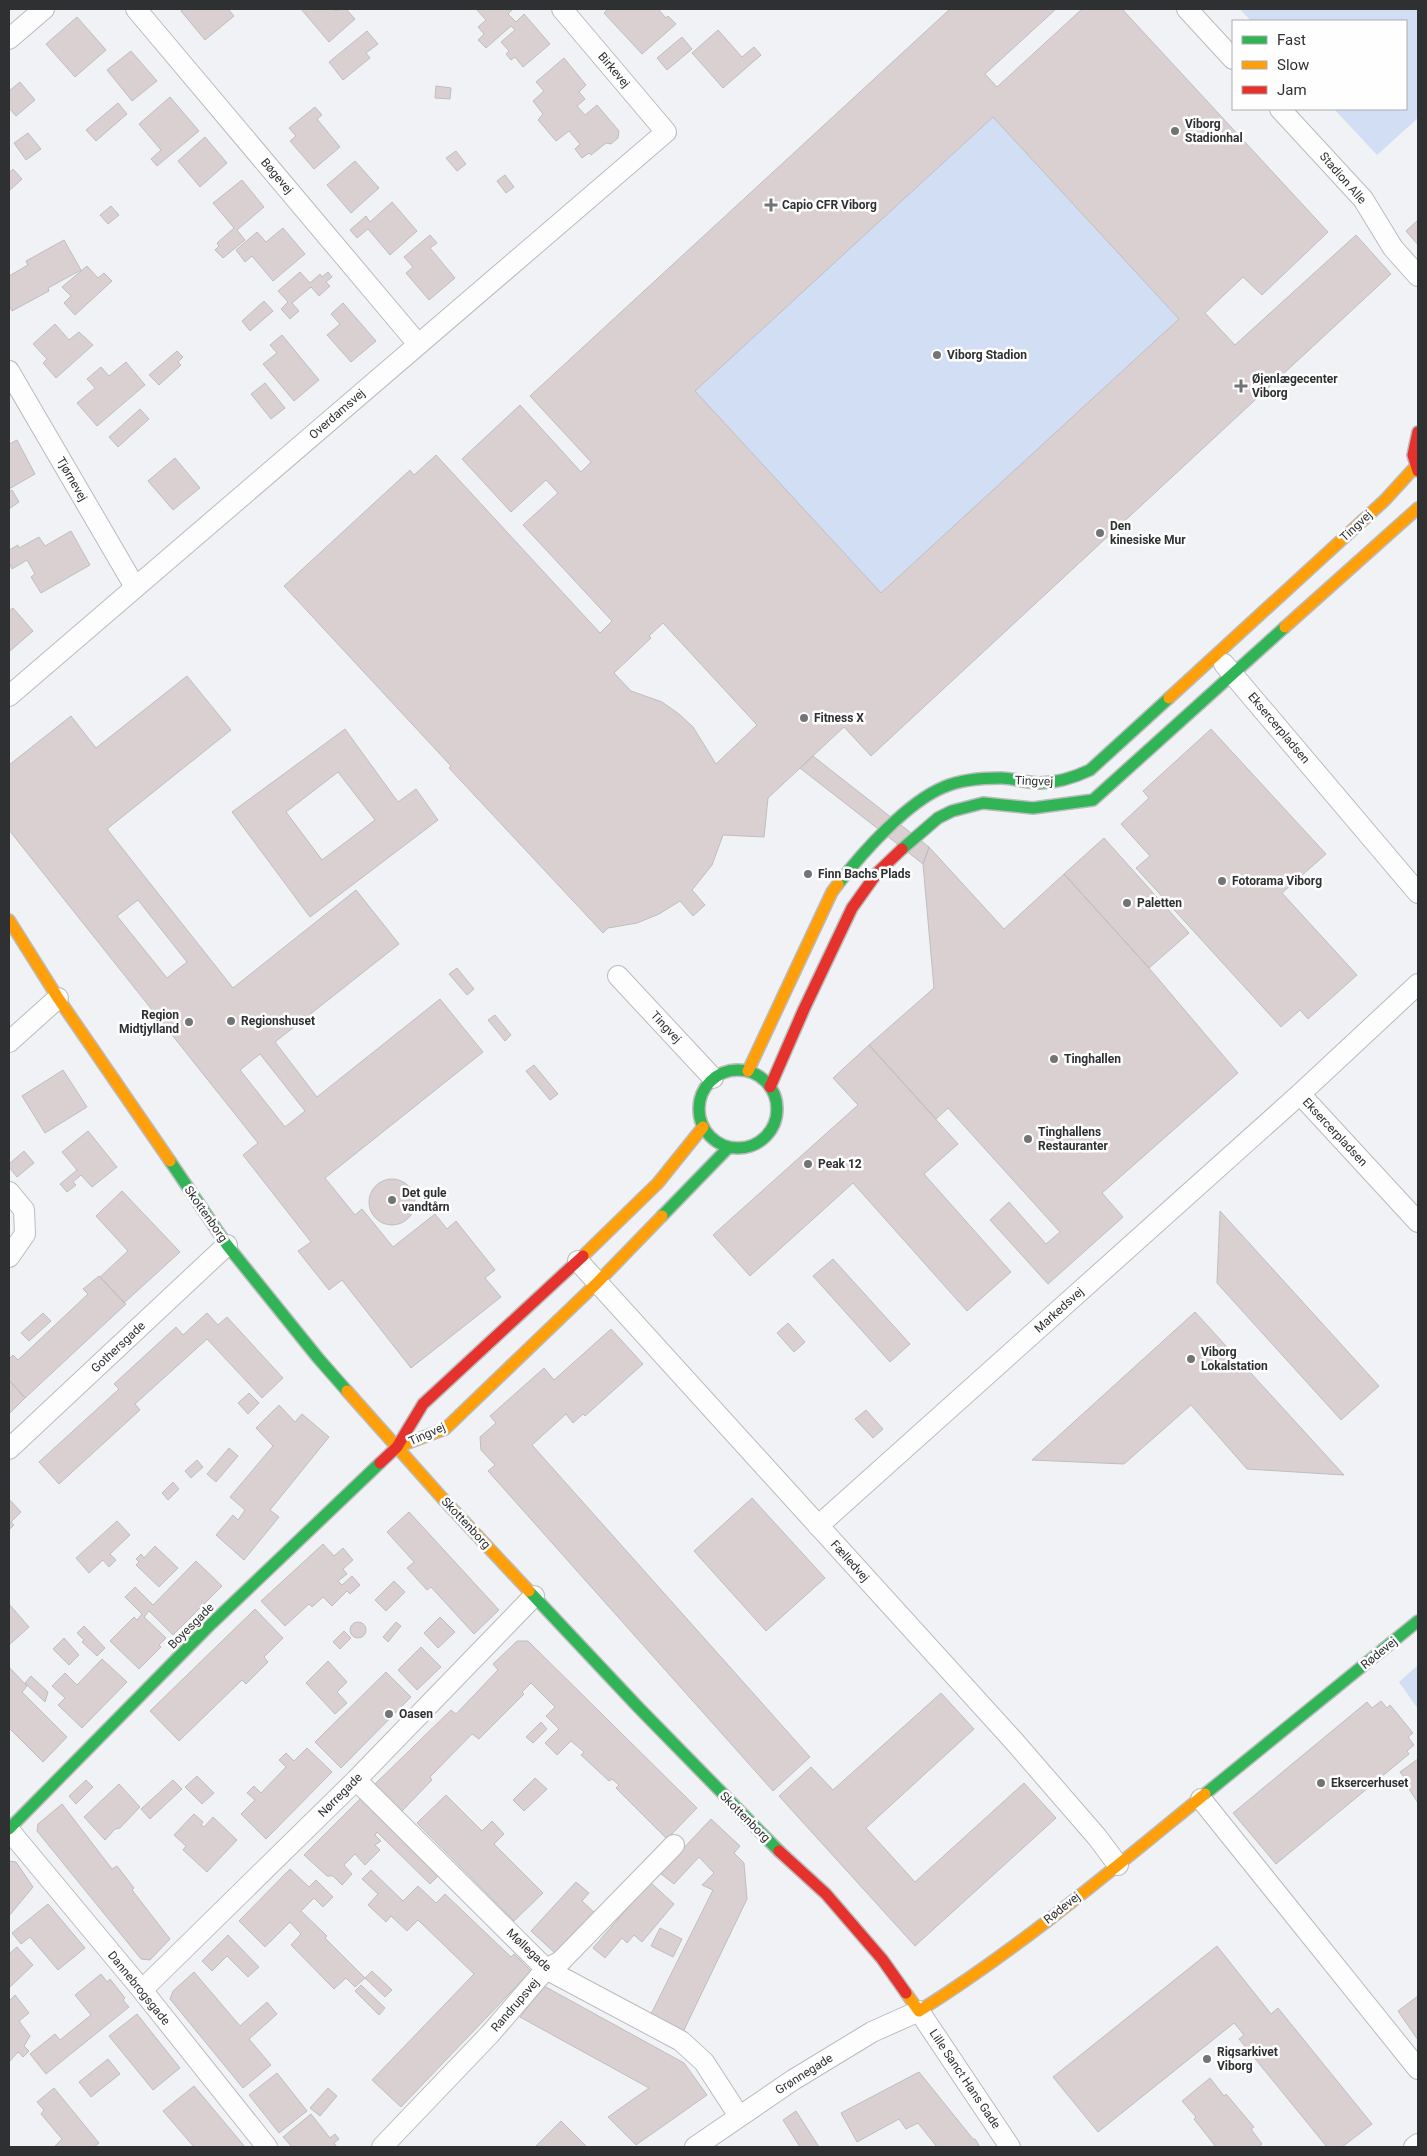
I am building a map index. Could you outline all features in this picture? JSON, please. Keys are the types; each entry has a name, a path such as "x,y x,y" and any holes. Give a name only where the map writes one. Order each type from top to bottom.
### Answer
{"street":[{"path":"9,38 44,9"},
{"name":"Bøgevej","path":"136,9 418,344"},
{"name":"Birkevej","path":"562,9 666,132"},
{"path":"1187,9 1232,58"},
{"name":"Stadion Alle","path":"1281,110 1363,198 1393,248 1418,276"},
{"name":"Overdamsvej","path":"9,696 666,132"},
{"name":"Tjørnevej","path":"9,371 135,587"},
{"path":"1417,468 1413,455 1418,432"},
{"name":"Tingvej","path":"748,1071 832,892 860,855 887,829 922,799 944,786 982,778 1001,778 1038,783 1058,782 1090,770 1385,500 1417,468"},
{"name":"Tingvej","path":"770,1087 804,1009 852,908 876,873 921,831 938,818 952,811 983,802 1033,808 1093,800 1418,508"},
{"name":"Eksercerpladsen","path":"1216,655 1418,893"},
{"name":"Skottenborg","path":"9,920 58,998 227,1245 318,1358 396,1447 710,1782 826,1894 882,1960 919,2011"},
{"name":"Tingvej","path":"618,976 713,1078"},
{"name":"Eksercerpladsen","path":"1418,984 1300,1094 1418,1222"},
{"path":"9,1042 58,998"},
{"path":"730,1071 748,1071 764,1080 770,1087 777,1108 776,1119 772,1130 757,1144 748,1148 728,1148 713,1140 703,1127 698,1114 699,1100 704,1088 713,1078 730,1071"},
{"name":"Markedsvej","path":"818,1526 1300,1094"},
{"name":"Tingvej","path":"396,1447 423,1404 578,1261 658,1184 703,1127"},
{"name":"Tingvej","path":"396,1447 445,1429 597,1282 728,1148"},
{"path":"9,1192 24,1210 24,1234 9,1257"},
{"name":"Gothersgade","path":"9,1449 227,1245"},
{"name":"Fælledvej","path":"578,1261 1013,1740 1097,1837 1118,1865"},
{"name":"Boyesgade","path":"9,1830 208,1628 396,1447"},
{"name":"Nørregade","path":"142,1990 356,1780 534,1596"},
{"name":"Rødevej","path":"919,2011 967,1981 1118,1865 1418,1621"},
{"name":"Møllegade","path":"356,1780 546,1969 681,2041 704,2062 739,2116"},
{"path":"1201,1799 1418,2069"},
{"name":"Dannebrogsgade","path":"9,1830 142,1990 267,2147"},
{"name":"Randrupsvej","path":"382,2147 490,2034 546,1969 561,1961 674,1845"},
{"name":"Grønnegade","path":"695,2147 793,2080 872,2032 919,2011"},
{"name":"Lille Sanct Hans Gade","path":"919,2011 1010,2147"},
{"path":"1414,2147 1418,2144"}],"shaded area":[{"path":"1240,9 1418,9 1418,118 1377,155 1335,110 1407,110 1407,20 1250,20"},
{"name":"Viborg Stadion","path":"993,117 1179,319 881,593 695,391"},
{"path":"1418,1665 1418,1709 1399,1682"}],"building":[{"path":"184,9 228,9 234,16 205,40 181,11"},
{"path":"301,9 333,9 336,11 346,9 355,19 329,42"},
{"path":"476,9 513,9 508,14 516,22 524,14 550,44 523,67 515,57 511,60 506,54 509,51 501,42 515,30 511,26 486,48 478,40 484,34 478,27 486,20"},
{"path":"608,9 658,9 666,18 668,16 676,24 642,54 604,13"},
{"path":"950,9 1056,9 985,74 997,87 1082,9 1122,9 1328,232 1262,295 1243,277 1205,313 1235,345 1356,235 1391,274 871,756 844,727 768,798 764,837 723,835 712,865 692,890 705,905 693,916 680,901 659,914 637,923 608,928 603,933 449,768 451,766 284,586 410,470 414,475 436,455 600,633 612,621 523,525 558,493 546,480 511,512 462,459 520,405 581,472 591,462 530,396","holes":["993,117 1179,319 881,593 695,391","663,623 757,725 716,764 693,727 679,714 662,702 631,691 614,673 651,638 649,636"]},
{"path":"77,17 106,50 75,77 46,44"},
{"path":"718,30 742,57 754,47 761,55 723,88 692,53"},
{"path":"367,31 378,44 366,53 370,58 343,80 329,62"},
{"path":"682,37 692,49 667,70 657,58"},
{"path":"131,51 157,81 132,101 107,70"},
{"path":"564,58 586,85 579,92 585,99 577,106 585,115 597,105 619,131 618,138 611,144 606,143 591,155 589,153 582,158 575,149 580,144 569,131 556,141 538,120 543,114 533,101 544,91 536,82"},
{"path":"20,82 35,100 16,116 9,108 9,91"},
{"path":"436,86 451,88 450,99 435,98"},
{"path":"170,97 199,131 157,166 151,159 161,150 139,124"},
{"path":"118,103 127,114 96,141 86,130"},
{"path":"315,107 322,115 317,119 340,147 314,169 290,141 296,136 289,128"},
{"path":"28,133 41,149 26,160 14,143"},
{"path":"205,137 227,163 200,187 178,161"},
{"path":"456,151 466,164 457,171 446,158"},
{"path":"355,161 379,188 351,213 327,185"},
{"path":"13,169 22,179 9,191 9,173"},
{"path":"505,175 514,187 506,193 497,181"},
{"path":"242,180 264,207 237,230 245,240 223,258 215,250 219,246 217,243 234,228 213,203"},
{"path":"392,202 417,231 390,255 368,229 357,238 350,230 366,216 370,222"},
{"path":"111,206 119,215 108,224 100,215"},
{"path":"1418,220 1418,245 1406,231"},
{"path":"283,228 305,254 273,281 252,256 245,262 236,250 257,232 266,242"},
{"path":"430,235 437,243 430,248 455,278 429,300 406,273 413,267 404,257"},
{"path":"64,240 81,270 48,288 49,291 12,311 9,305 9,276 28,265 26,261"},
{"path":"87,266 98,278 104,273 112,281 75,315 64,303 71,296 62,287"},
{"path":"300,272 310,283 320,274 322,277 328,272 332,277 326,282 330,286 319,296 311,287 292,303 299,311 290,319 281,309 288,302 278,291"},
{"path":"264,301 273,311 250,331 242,321"},
{"path":"343,303 376,341 351,362 327,335 340,324 331,314"},
{"path":"55,324 69,340 79,332 93,345 56,378 43,363 47,359 33,344"},
{"path":"282,335 319,380 294,401 263,364 277,353 270,345"},
{"path":"177,351 183,357 178,362 181,365 159,385 149,375"},
{"path":"126,362 145,385 97,426 77,403 95,388 87,379 101,367 109,376"},
{"path":"265,383 285,408 271,419 251,394"},
{"path":"140,409 149,419 118,447 109,437"},
{"path":"17,440 35,474 9,489 9,444"},
{"path":"175,458 200,488 173,510 148,481"},
{"path":"12,490 19,502 9,509 9,492"},
{"path":"71,531 90,565 41,593 31,577 35,574 27,560 12,569 9,562 9,550 18,545 19,548 39,537 45,546"},
{"path":"13,608 33,631 9,652 9,611"},
{"name":"Regionshuset","path":"187,676 231,730 107,829 233,988 356,890 399,944 275,1042 317,1097 440,999 483,1052 325,1178 355,1215 362,1209 393,1247 435,1214 447,1229 456,1221 495,1270 485,1278 501,1297 411,1368 342,1280 329,1290 298,1251 311,1242 243,1155 258,1143 9,830 9,765 71,716 96,748","holes":["138,900 187,962 167,978 117,916","260,1054 305,1111 285,1127 240,1070"]},
{"path":"345,729 398,802 416,789 438,820 310,917 232,812","holes":["338,772 375,820 322,860 286,812"]},
{"name":"Fotorama Viborg","path":"1211,729 1326,854 1282,893 1357,975 1308,1019 1300,1010 1281,1027 1136,868 1150,856 1121,824 1149,798 1143,791"},
{"path":"813,756 929,847 923,864 800,768"},
{"name":"Paletten","path":"1104,838 1189,933 1149,968 1064,874"},
{"name":"Tinghallen","path":"929,847 1004,929 1064,874 1149,968 1238,1073 1102,1193 1123,1217 1048,1284 990,1220 1009,1202 1046,1244 1060,1232 948,1108 936,1119 869,1045 934,988 923,864"},
{"path":"457,968 474,989 467,995 449,974"},
{"path":"495,1015 511,1035 505,1041 488,1020"},
{"path":"869,1045 958,1144 924,1174 1011,1272 967,1311 853,1183 750,1276 713,1235 858,1105 833,1078"},
{"path":"534,1065 558,1094 550,1100 526,1071"},
{"path":"63,1070 87,1107 45,1133 22,1096"},
{"path":"88,1131 117,1167 92,1187 81,1175 73,1182 76,1185 67,1192 60,1184 77,1170 62,1152"},
{"path":"24,1151 34,1163 17,1177 9,1167 9,1164"},
{"name":"Det gule vandtårn","path":"392,1179 405,1183 411,1189 415,1202 411,1215 405,1221 392,1225 379,1221 373,1215 369,1202 373,1189 379,1183"},
{"path":"122,1191 180,1252 124,1303 100,1277 128,1251 96,1216"},
{"name":"Viborg Lokalstation","path":"1220,1211 1379,1386 1341,1420 1217,1283"},
{"path":"833,1259 910,1344 890,1362 813,1276"},
{"path":"99,1276 126,1304 25,1398 9,1380 9,1359 13,1355 18,1360 88,1294 83,1289"},
{"name":"Viborg Lokalstation","path":"1195,1312 1344,1475 1247,1469 1191,1405 1124,1464 1032,1460"},
{"path":"43,1313 51,1321 29,1341 21,1333"},
{"path":"207,1313 218,1325 227,1317 283,1378 262,1398 207,1339 135,1404 140,1410 59,1484 39,1462 119,1389 114,1384 176,1327 183,1335"},
{"path":"788,1323 805,1342 794,1352 777,1333"},
{"path":"611,1329 643,1364 585,1416 583,1414 573,1423 566,1414 532,1445 810,1757 773,1791 488,1471 495,1465 481,1450 480,1437 496,1423 490,1416 544,1368 554,1380"},
{"path":"9,1380 25,1398 9,1414"},
{"path":"249,1393 259,1403 248,1414 238,1403"},
{"path":"279,1405 295,1422 302,1414 329,1437 270,1510 279,1517 244,1560 216,1535 233,1515 238,1520 245,1510 230,1497 273,1446 256,1428"},
{"path":"866,1410 883,1429 873,1438 855,1419"},
{"path":"229,1448 238,1456 216,1482 207,1474"},
{"path":"197,1460 203,1467 191,1478 185,1471"},
{"path":"173,1482 179,1489 168,1500 162,1493"},
{"path":"752,1498 825,1578 766,1631 694,1551"},
{"path":"9,1499 21,1512 11,1522 14,1525 9,1530"},
{"path":"409,1512 499,1610 474,1634 431,1587 427,1590 407,1568 414,1562 387,1532"},
{"path":"117,1521 130,1535 110,1554 116,1560 109,1567 103,1560 89,1573 76,1558"},
{"path":"323,1544 334,1556 343,1548 353,1560 343,1569 347,1574 338,1581 342,1585 352,1576 360,1585 350,1594 347,1591 332,1606 323,1597 312,1607 309,1604 285,1626 261,1601"},
{"path":"155,1546 178,1568 159,1587 136,1565 139,1562 136,1559 141,1554 144,1558"},
{"path":"196,1561 222,1586 173,1635 149,1611 144,1617 166,1638 159,1645 161,1647 139,1669 110,1641 134,1617 137,1620 142,1614 125,1597 135,1587 153,1605"},
{"path":"394,1581 405,1592 386,1611 375,1600"},
{"path":"9,1604 29,1627 9,1645"},
{"path":"255,1609 283,1638 264,1657 268,1662 246,1684 242,1680 179,1741 150,1711"},
{"path":"440,1617 455,1632 438,1648 424,1633"},
{"path":"358,1622 366,1630 358,1638 350,1630"},
{"path":"396,1622 401,1626 388,1642 383,1637"},
{"path":"84,1626 105,1648 97,1656 82,1642 84,1640 77,1633"},
{"path":"344,1631 351,1638 340,1649 333,1642"},
{"path":"64,1638 79,1655 69,1665 53,1649"},
{"path":"517,1641 528,1641 697,1808 667,1839 616,1788 619,1785 612,1779 609,1781 581,1755 584,1752 571,1741 557,1755 545,1743 559,1729 546,1716 555,1707 531,1683 522,1692 524,1694 479,1739 472,1734 430,1777 432,1780 402,1811 374,1785 451,1710 456,1714 498,1670 493,1664"},
{"path":"421,1647 441,1667 417,1690 398,1670"},
{"path":"102,1659 127,1682 82,1728 58,1705 65,1698 52,1686 65,1673 77,1685"},
{"path":"328,1661 347,1682 337,1692 347,1703 335,1714 306,1683"},
{"path":"9,1667 27,1686 22,1692 67,1737 43,1762 9,1728"},
{"path":"386,1672 411,1697 341,1768 315,1742"},
{"path":"31,1676 48,1692 45,1702 25,1683"},
{"path":"941,1693 974,1729 866,1828 915,1882 1024,1783 1056,1818 915,1946 779,1796 811,1767 833,1790"},
{"name":"Eksercerhuset","path":"1381,1701 1387,1708 1390,1705 1413,1733 1408,1737 1414,1745 1407,1751 1409,1754 1276,1864 1233,1813 1367,1702 1372,1708"},
{"path":"541,1722 547,1729 533,1743 526,1737"},
{"path":"307,1748 332,1772 266,1839 241,1814 255,1800 247,1793 254,1786 261,1793 286,1767 279,1760 286,1753 294,1761"},
{"path":"1418,1759 1418,1803 1400,1772"},
{"path":"197,1776 214,1793 202,1804 185,1787"},
{"path":"535,1778 547,1789 524,1811 513,1800"},
{"path":"86,1780 93,1787 76,1804 69,1796"},
{"path":"173,1780 182,1789 150,1819 141,1809"},
{"path":"119,1784 140,1807 120,1828 115,1829 105,1840 84,1817"},
{"path":"446,1795 482,1831 492,1821 504,1834 494,1844 543,1893 514,1921 417,1823"},
{"path":"362,1797 439,1875 430,1884 377,1832 375,1835 381,1841 375,1845 380,1850 365,1865 355,1854 344,1865 352,1874 342,1885 333,1876 327,1876 304,1855"},
{"path":"62,1804 112,1869 117,1866 134,1888 132,1890 170,1939 150,1960 141,1959 37,1831 38,1824"},
{"path":"194,1814 203,1822 201,1825 204,1827 213,1817 237,1840 207,1872 183,1850 186,1846 174,1835"},
{"path":"711,1819 740,1846 734,1853 744,1863 747,1899 683,2032 650,2016 713,1890 702,1885 714,1873 699,1857 674,1884 660,1873"},
{"path":"9,1861 16,1862 33,1887 9,1916"},
{"path":"290,1869 309,1887 316,1880 333,1897 323,1907 314,1898 301,1911 327,1936 325,1938 365,1978 355,1987 346,1978 334,1989 291,1945 301,1934 290,1922 265,1947 239,1921"},
{"path":"371,1870 403,1901 418,1886 436,1903 445,1894 511,1957 514,1954 531,1971 401,2107 372,2080 474,1974 418,1920 407,1931 391,1916 386,1922 368,1905 378,1894 362,1879"},
{"path":"576,1882 589,1893 582,1901 596,1914 557,1955 531,1931"},
{"path":"650,1882 674,1904 642,1942 634,1935 627,1943 622,1938 605,1958 593,1948"},
{"path":"48,1904 85,1948 58,1970 30,1937 21,1944 12,1933"},
{"path":"660,1928 682,1939 673,1957 651,1946"},
{"path":"228,1935 259,1967 248,1977 227,1956 212,1971 202,1961"},
{"path":"1217,1946 1271,2014 1278,2008 1372,2124 1342,2147 1327,2147 1239,2039 1244,2035 1234,2023 1098,2132 1053,2077"},
{"path":"17,1947 33,1965 9,1988 9,1954"},
{"path":"372,1971 392,1990 385,1997 365,1978"},
{"path":"194,1972 240,2026 267,2002 277,2014 249,2039 271,2065 243,2088 170,1999 173,1991"},
{"path":"101,1974 107,1982 110,1979 125,1998 123,2000 129,2007 46,2074 30,2054 55,2034 60,2040 91,2015 75,1995"},
{"path":"361,1985 385,2008 379,2015 355,1991"},
{"path":"544,1986 684,2063 707,2095 636,2145 608,2117 649,2088 520,2017"},
{"path":"15,1995 29,2013 19,2021 30,2036 24,2046 29,2051 23,2057 18,2052 9,2062 9,2001"},
{"path":"1418,1996 1418,2040 1398,2011"},
{"path":"137,2014 180,2068 153,2090 109,2036"},
{"path":"108,2059 120,2074 91,2097 79,2082"},
{"path":"919,2072 980,2147 937,2147 918,2123 906,2129 899,2119 857,2142 841,2113"},
{"path":"277,2073 307,2111 279,2133 249,2095"},
{"path":"1210,2078 1224,2096 1226,2094 1254,2127 1251,2129 1262,2144 1258,2147 1216,2147 1194,2119 1196,2117 1182,2101"},
{"path":"194,2086 245,2147 194,2147 163,2111"},
{"path":"54,2088 99,2143 94,2147 54,2147 62,2139 41,2114 44,2110 37,2102"},
{"path":"328,2088 337,2096 320,2116 310,2108"},
{"path":"796,2111 819,2147 800,2147 783,2120"},
{"path":"311,2114 330,2138 335,2134 339,2139 334,2143 337,2147 292,2147 283,2137"},
{"path":"561,2121 587,2147 535,2147"}],"traffic: fast":[{"path":"902,849 938,818 952,811 983,803 1033,808 1093,800 1285,627"},
{"path":"838,884 859,858 886,830 915,804 930,794 944,787 972,780 1001,778 1046,783 1059,781 1090,770 1169,698"},
{"path":"738,1070 753,1073 766,1081 774,1094 777,1109 774,1124 766,1137 753,1145 738,1148 723,1145 710,1137 702,1124 699,1109 702,1094 710,1081 723,1073 738,1070"},
{"path":"662,1216 728,1148"},
{"path":"170,1161 227,1245 347,1391"},
{"path":"9,1829 208,1627 380,1463"},
{"path":"529,1591 638,1707 779,1851"},
{"path":"1205,1794 1418,1621"}],"traffic: slow":[{"path":"1169,698 1385,500 1416,466"},
{"path":"1285,627 1418,508"},
{"path":"748,1071 832,892 838,884"},
{"path":"9,920 58,998 170,1161"},
{"path":"583,1256 658,1183 703,1127"},
{"path":"397,1447 445,1429 597,1283 662,1216"},
{"path":"347,1391 444,1500 529,1591"},
{"path":"906,1993 919,2011 957,1987 1065,1907 1205,1794"}],"traffic: jam":[{"path":"1418,432 1413,455 1418,471"},
{"path":"770,1087 804,1009 852,908 877,873 902,849"},
{"path":"380,1463 397,1447 423,1404 583,1256"},
{"path":"779,1851 826,1894 882,1959 906,1993"}],"place":[{"name":"Viborg Stadionhal","path":"1175,131"},
{"name":"Capio CFR Viborg","path":"771,205"},
{"name":"Viborg Stadion","path":"937,355"},
{"name":"Øjenlægecenter Viborg","path":"1241,386"},
{"name":"Den kinesiske Mur","path":"1100,533"},
{"name":"Fitness X","path":"804,718"},
{"name":"Finn Bachs Plads","path":"808,874"},
{"name":"Fotorama Viborg","path":"1222,881"},
{"name":"Paletten","path":"1127,903"},
{"name":"Regionshuset","path":"231,1021"},
{"name":"Region Midtjylland","path":"189,1022"},
{"name":"Tinghallen","path":"1054,1059"},
{"name":"Tinghallens Restauranter","path":"1028,1139"},
{"name":"Peak 12","path":"808,1164"},
{"name":"Det gule vandtårn","path":"392,1200"},
{"name":"Viborg Lokalstation","path":"1191,1359"},
{"name":"Oasen","path":"389,1714"},
{"name":"Eksercerhuset","path":"1321,1783"},
{"name":"Rigsarkivet Viborg","path":"1207,2059"}]}
